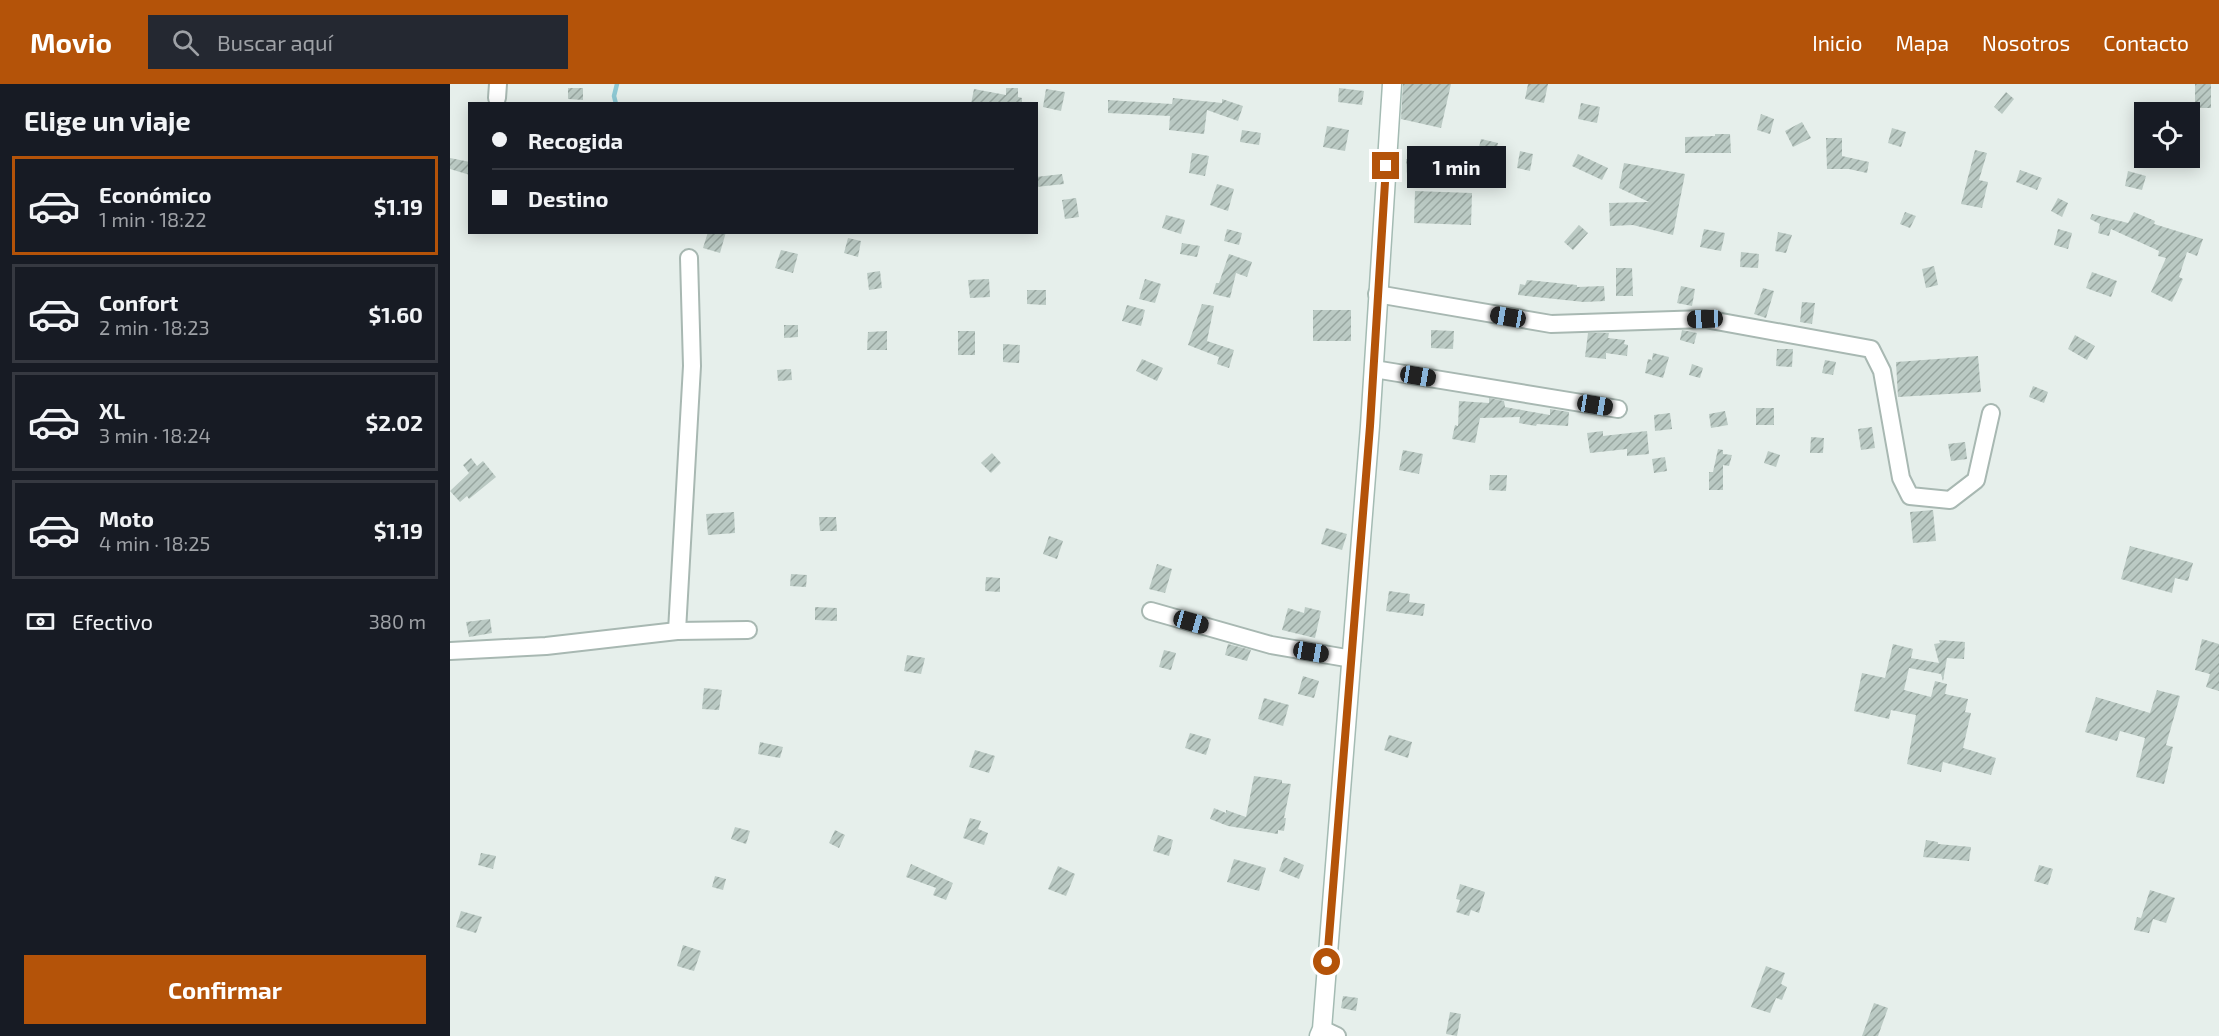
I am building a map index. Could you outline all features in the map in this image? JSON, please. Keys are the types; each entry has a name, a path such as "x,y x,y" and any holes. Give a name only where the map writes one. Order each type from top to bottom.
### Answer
{"street":[{"path":"1326,1034 1392,84"},
{"path":"677,631 692,366 689,258"},
{"path":"1377,294 1551,324 1705,319 1871,349 1882,371 1901,478 1910,496 1950,500 1976,480 1991,413"},
{"path":"1374,369 1618,409"},
{"path":"1151,611 1271,645 1352,659"},
{"path":"450,651 546,646 677,631 748,630"}],"building":[{"path":"1403,84 1451,84 1441,128 1401,119"},
{"path":"1528,84 1548,84 1544,103 1525,99"},
{"path":"2195,84 2211,84 2211,108 2200,108 2200,102 2195,102"},
{"path":"568,88 583,88 583,100 568,99"},
{"path":"1006,88 1018,88 1018,97 1022,98 1022,102 971,102 974,89 1006,95"},
{"path":"1339,88 1364,91 1362,105 1338,102"},
{"path":"1046,89 1065,92 1061,111 1043,107"},
{"path":"2006,92 2014,99 2002,114 1994,107"},
{"path":"1173,98 1222,103 1222,99 1243,106 1238,121 1207,110 1204,134 1169,130 1170,116 1108,113 1108,100 1172,104"},
{"path":"1581,103 1600,107 1597,123 1578,119"},
{"path":"1761,114 1774,119 1770,134 1757,130"},
{"path":"1802,122 1811,138 1793,147 1785,131"},
{"path":"1327,126 1349,130 1345,151 1323,147"},
{"path":"1892,128 1906,132 1901,147 1888,143"},
{"path":"1242,130 1261,133 1259,145 1240,142"},
{"path":"1715,134 1730,134 1731,153 1685,153 1685,137 1715,136"},
{"path":"1826,138 1842,138 1842,156 1869,162 1867,173 1849,169 1827,169"},
{"path":"1481,139 1498,143 1495,155 1478,151"},
{"path":"1975,150 1987,153 1979,180 1988,182 1982,208 1961,204"},
{"path":"1520,151 1533,154 1530,171 1517,168"},
{"path":"1192,153 1209,156 1205,176 1189,173"},
{"path":"1578,154 1608,168 1602,180 1572,166"},
{"path":"450,158 468,162 468,174 450,169"},
{"path":"1420,158 1420,175 1407,175 1406,159"},
{"path":"1624,163 1685,174 1673,235 1633,225 1610,226 1609,203 1649,202 1619,188"},
{"path":"2020,170 2042,178 2037,190 2016,182"},
{"path":"2128,171 2146,176 2142,190 2125,186"},
{"path":"1062,174 1064,184 1038,187 1038,177"},
{"path":"1217,184 1234,189 1228,211 1210,205"},
{"path":"1415,191 1472,193 1471,225 1414,223"},
{"path":"1076,198 1079,217 1065,219 1062,200"},
{"path":"2058,198 2068,203 2062,217 2051,211"},
{"path":"1905,212 1916,216 1910,228 1900,224"},
{"path":"2134,212 2155,221 2154,224 2203,239 2197,256 2187,252 2179,277 2183,279 2172,302 2151,292 2166,258 2158,256 2159,251 2111,229 2109,236 2098,233 2100,224 2090,219 2092,214 2128,223"},
{"path":"1166,215 1185,220 1181,234 1162,228"},
{"path":"1579,225 1588,233 1573,250 1564,242"},
{"path":"1227,229 1242,233 1239,245 1224,241"},
{"path":"1704,229 1725,233 1721,251 1700,247"},
{"path":"2058,229 2072,233 2068,249 2054,245"},
{"path":"1778,232 1792,235 1786,253 1775,251"},
{"path":"707,234 725,234 720,253 703,248"},
{"path":"848,238 861,241 858,257 844,253"},
{"path":"1182,243 1200,246 1197,257 1180,254"},
{"path":"781,250 798,254 793,273 775,268"},
{"path":"1741,252 1759,254 1758,268 1740,267"},
{"path":"1229,254 1252,262 1247,277 1236,273 1230,298 1213,294"},
{"path":"1934,266 1938,285 1926,288 1922,269"},
{"path":"1616,268 1632,268 1633,296 1616,296"},
{"path":"880,271 882,288 869,290 867,273"},
{"path":"2092,272 2117,281 2111,297 2086,288"},
{"path":"989,279 990,297 970,298 968,280"},
{"path":"1145,279 1161,284 1155,303 1139,299"},
{"path":"1527,280 1577,285 1577,287 1604,286 1605,301 1584,302 1518,295 1520,284 1525,285"},
{"path":"1681,286 1695,289 1692,306 1677,303"},
{"path":"1763,288 1774,291 1766,318 1754,314"},
{"path":"1027,290 1046,290 1046,305 1027,304"},
{"path":"1802,302 1815,303 1812,324 1800,322"},
{"path":"1202,304 1214,306 1207,341 1234,350 1229,368 1217,364 1219,357 1188,345"},
{"path":"1127,305 1145,310 1141,326 1122,321"},
{"path":"1313,310 1351,310 1351,341 1313,341"},
{"path":"784,325 798,325 798,337 784,338"},
{"path":"1431,330 1454,331 1453,349 1431,348"},
{"path":"1682,330 1697,333 1694,344 1680,340"},
{"path":"887,331 887,350 867,350 868,332"},
{"path":"958,331 975,331 975,355 958,355"},
{"path":"1588,333 1609,333 1608,338 1625,340 1624,344 1628,345 1627,356 1606,353 1606,359 1585,357"},
{"path":"2075,335 2095,346 2087,360 2068,349"},
{"path":"1003,344 1020,345 1019,363 1003,362"},
{"path":"1777,349 1793,349 1792,367 1776,366"},
{"path":"1653,353 1669,357 1663,378 1645,373 1648,359 1652,360"},
{"path":"1978,356 1981,392 1898,397 1896,362"},
{"path":"1142,359 1163,368 1157,381 1136,371"},
{"path":"1825,360 1836,362 1833,375 1822,373"},
{"path":"1692,364 1703,368 1700,378 1689,375"},
{"path":"791,369 792,380 778,381 777,370"},
{"path":"2033,386 2048,392 2044,403 2029,397"},
{"path":"1489,398 1504,401 1505,407 1550,415 1550,409 1569,412 1568,426 1537,424 1536,426 1519,423 1520,417 1480,418 1475,443 1452,439 1455,425 1458,426 1459,401 1489,403"},
{"path":"1756,408 1774,408 1774,425 1756,425"},
{"path":"1725,411 1728,425 1711,428 1709,414"},
{"path":"1670,413 1672,429 1655,431 1654,415"},
{"path":"1872,427 1875,448 1861,450 1858,429"},
{"path":"1603,431 1603,436 1647,431 1649,454 1627,456 1627,449 1590,453 1587,433"},
{"path":"1811,437 1824,438 1823,453 1810,453"},
{"path":"1965,442 1967,459 1951,461 1948,444"},
{"path":"1718,449 1723,450 1723,454 1732,455 1729,466 1723,465 1723,490 1709,490 1709,472 1713,472"},
{"path":"1403,450 1423,454 1419,474 1399,470"},
{"path":"1768,451 1780,455 1776,467 1764,463"},
{"path":"992,453 1001,463 991,473 981,463"},
{"path":"1665,457 1667,471 1654,473 1652,459"},
{"path":"471,458 477,466 483,461 496,477 469,499 467,496 460,502 450,491 469,473 463,465"},
{"path":"1490,475 1507,475 1506,491 1489,490"},
{"path":"1933,510 1936,541 1913,543 1910,512"},
{"path":"734,512 735,533 708,535 706,514"},
{"path":"819,517 836,517 837,531 820,531"},
{"path":"1326,528 1347,534 1342,550 1321,544"},
{"path":"1049,536 1063,541 1057,559 1043,554"},
{"path":"2130,546 2193,563 2188,581 2175,578 2172,593 2121,579"},
{"path":"1157,564 1172,569 1165,593 1149,589"},
{"path":"791,574 807,575 806,587 790,586"},
{"path":"986,577 1000,578 1000,592 985,591"},
{"path":"1389,591 1410,594 1409,602 1425,604 1423,616 1386,611"},
{"path":"815,607 837,608 837,621 815,620"},
{"path":"1305,607 1321,611 1315,638 1282,630 1288,608 1304,613"},
{"path":"490,619 492,633 469,637 466,622"},
{"path":"2202,639 2219,644 2219,691 2206,687 2210,674 2195,670"},
{"path":"1939,640 1965,642 1964,659 1947,658 1943,681 1941,674 1909,668 1904,690 1931,697 1935,681 1947,684 1945,694 1968,699 1965,712 1971,713 1963,748 1996,758 1991,775 1943,762 1941,772 1907,764 1916,715 1891,710 1889,719 1854,711 1862,673 1885,678 1893,644 1913,649 1911,658 1939,663 1934,644 1940,643"},
{"path":"1228,644 1251,650 1247,661 1225,655"},
{"path":"1164,650 1176,653 1171,670 1159,667"},
{"path":"907,655 925,658 921,674 904,671"},
{"path":"1303,676 1319,681 1314,698 1298,694"},
{"path":"704,688 722,690 719,710 702,709"},
{"path":"2157,690 2180,696 2166,745 2173,747 2164,784 2136,777 2145,738 2120,731 2117,741 2085,732 2096,697 2150,713"},
{"path":"1264,698 1289,705 1283,726 1258,719"},
{"path":"1190,733 1211,739 1206,755 1185,748"},
{"path":"1389,735 1412,742 1408,758 1384,750"},
{"path":"760,742 783,747 780,758 758,754"},
{"path":"975,750 995,756 989,773 969,767"},
{"path":"1254,776 1282,780 1282,783 1291,784 1284,818 1286,818 1284,831 1278,830 1278,834 1228,826 1210,819 1214,808 1246,817"},
{"path":"970,818 981,821 978,829 988,833 984,845 963,838"},
{"path":"735,827 750,831 746,844 731,839"},
{"path":"835,830 845,835 839,848 829,843"},
{"path":"1158,835 1173,840 1169,856 1153,851"},
{"path":"1926,840 1938,842 1938,844 1971,847 1969,861 1923,857"},
{"path":"481,853 496,856 493,869 478,865"},
{"path":"1284,857 1304,865 1299,879 1279,871"},
{"path":"1234,859 1266,868 1259,891 1227,882"},
{"path":"911,864 953,883 946,900 933,895 936,888 906,877"},
{"path":"2039,865 2053,869 2048,885 2034,881"},
{"path":"1058,866 1075,874 1066,896 1048,889"},
{"path":"715,876 726,879 723,890 712,887"},
{"path":"1460,884 1485,892 1479,913 1471,910 1469,916 1456,912 1460,900 1456,899"},
{"path":"2150,890 2175,898 2166,923 2153,919 2149,933 2134,930 2137,917 2141,918"},
{"path":"461,911 482,917 476,933 456,927"},
{"path":"683,945 701,951 694,971 677,966"},
{"path":"1766,966 1785,973 1781,984 1787,987 1782,1000 1776,998 1770,1013 1751,1007"},
{"path":"1343,996 1358,998 1356,1011 1341,1008"},
{"path":"1874,1003 1888,1008 1878,1036 1862,1036"},
{"path":"1450,1012 1461,1014 1457,1036 1446,1034"}],"waterway":[{"path":"616,102 614,96 617,84"}],"route":[{"path":"1327,962 1370,426 1386,166"}]}
